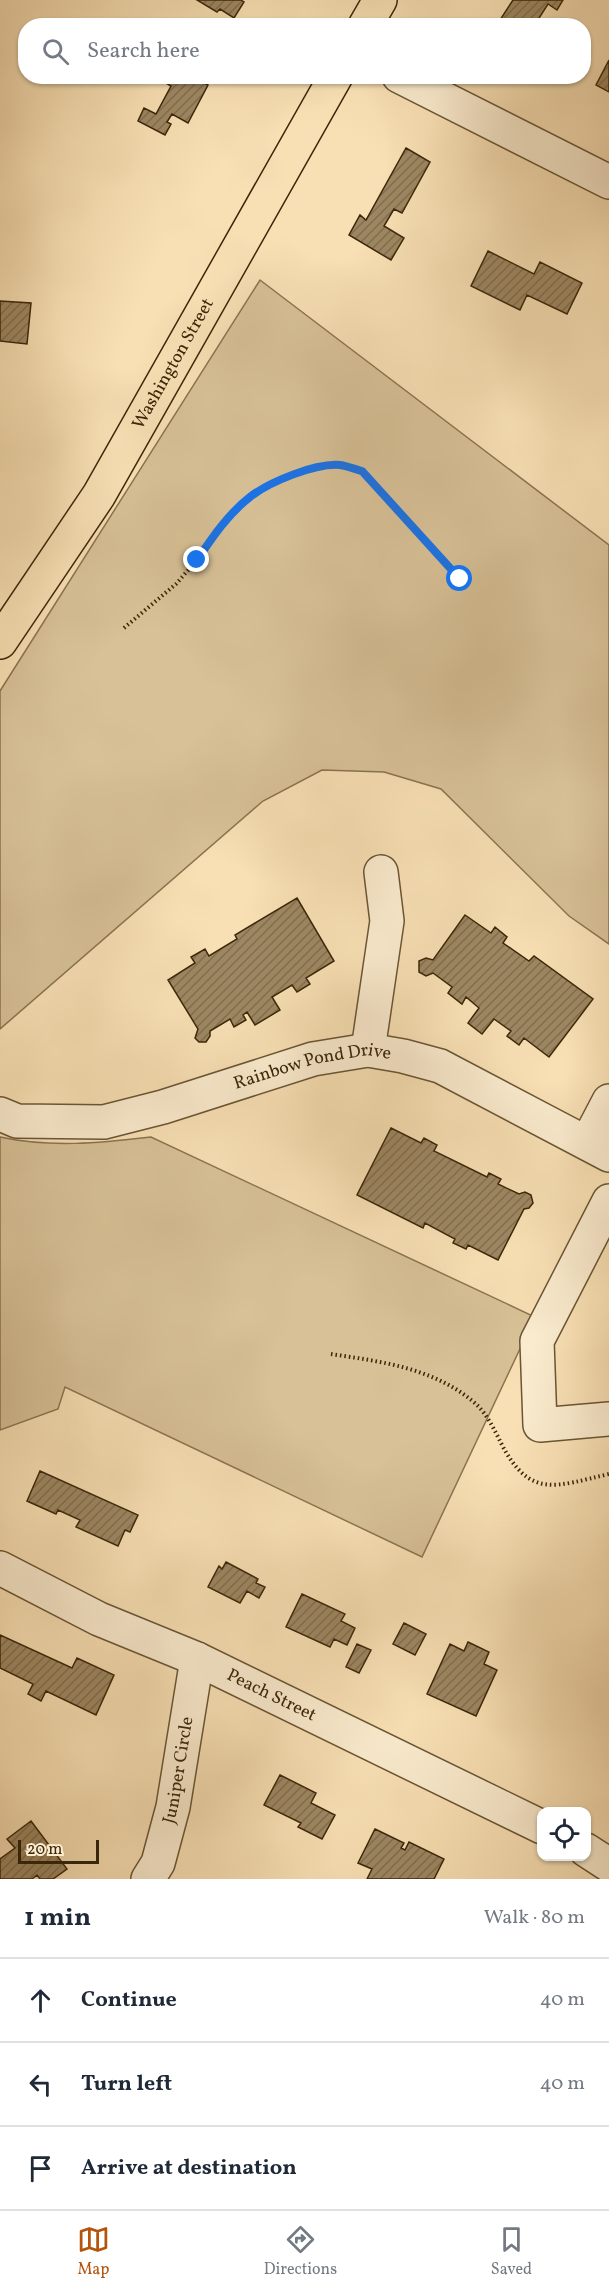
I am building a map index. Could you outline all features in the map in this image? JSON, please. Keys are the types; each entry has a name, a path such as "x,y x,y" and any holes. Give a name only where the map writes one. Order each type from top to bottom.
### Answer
{"main road":[{"path":"370,18 380,0"},
{"name":"Washington Street","path":"0,642 99,495 331,84"}],"street":[{"path":"415,84 609,182"},
{"path":"368,1050 387,921 381,872"},
{"name":"Rainbow Pond Drive","path":"0,1114 17,1121 104,1122 163,1107 313,1059 368,1050 440,1066 598,1149"},
{"path":"598,1149 609,1101"},
{"path":"609,1201 537,1341 540,1425 609,1419"},
{"name":"Peach Street","path":"0,1568 99,1619 197,1659 537,1825"},
{"name":"Juniper Circle","path":"148,1879 158,1863 173,1807 197,1659"},
{"path":"591,1853 609,1865"}],"path":[{"path":"124,628 176,584 220,528 250,496 283,479 310,469 339,465 362,471 460,579"},
{"path":"331,1354 383,1362 441,1379 478,1406 496,1433 511,1463 524,1476 545,1485 569,1483 609,1474"}],"shaded area":[{"path":"260,280 609,545 609,944 569,916 441,789 384,772 322,770 263,801 0,1029 0,691"},
{"path":"0,1137 38,1142 94,1143 151,1137 535,1317 422,1557 65,1387 58,1409 0,1430"}],"building":[{"path":"197,0 241,0 244,2 234,18 220,9 217,12"},
{"path":"513,0 563,0 557,10 548,4 539,18 501,18"},
{"path":"609,60 609,92 596,85"},
{"path":"168,84 208,85 188,123 172,114 167,122 171,124 165,135 138,121 144,108 156,114 171,86"},
{"path":"406,148 430,162 402,213 394,209 384,226 404,238 391,260 349,235 360,215 366,220"},
{"path":"488,251 534,274 540,262 582,283 567,314 527,295 520,310 471,286"},
{"path":"0,301 31,303 27,344 0,341"},
{"path":"297,898 334,961 306,978 310,984 297,992 292,985 272,997 280,1010 255,1025 247,1012 243,1015 246,1020 234,1027 230,1019 210,1031 206,1042 199,1042 195,1038 198,1029 168,980 195,963 191,957 205,949 209,956 237,939 235,935"},
{"path":"465,915 491,933 495,927 507,937 503,943 529,961 534,956 593,999 549,1057 524,1038 519,1045 507,1036 511,1031 494,1019 482,1034 468,1023 479,1008 466,997 462,1004 448,993 452,987 433,973 426,976 419,972 419,961 426,958 433,960"},
{"path":"391,1128 421,1143 424,1138 437,1145 434,1151 487,1177 489,1173 501,1179 498,1184 519,1194 525,1192 531,1195 533,1203 529,1208 524,1209 498,1260 468,1245 466,1249 453,1243 455,1239 425,1223 423,1228 357,1195"},
{"path":"40,1471 138,1515 130,1532 125,1530 118,1546 76,1527 80,1520 58,1510 56,1514 27,1501"},
{"path":"226,1562 258,1579 256,1583 265,1587 259,1598 247,1591 240,1603 208,1587 219,1566 222,1569"},
{"path":"302,1594 345,1614 341,1621 355,1628 347,1645 334,1639 330,1647 286,1627"},
{"path":"404,1623 426,1634 415,1655 393,1644"},
{"path":"0,1635 72,1668 77,1658 114,1675 96,1715 46,1691 41,1701 28,1694 33,1684 0,1668"},
{"path":"468,1642 489,1652 484,1664 497,1670 476,1716 427,1694 450,1644 464,1651"},
{"path":"357,1644 371,1650 359,1673 346,1667"},
{"path":"280,1775 316,1793 311,1803 335,1815 322,1839 298,1827 301,1823 264,1805"},
{"path":"31,1821 67,1869 53,1879 40,1879 37,1875 32,1879 0,1879 0,1859 15,1848 7,1839"},
{"path":"375,1829 404,1843 401,1848 405,1850 409,1842 444,1859 434,1879 367,1879 372,1869 358,1863"}],"route":[{"path":"197,560 220,528 250,496 283,479 310,469 339,465 362,471 460,579"}]}
